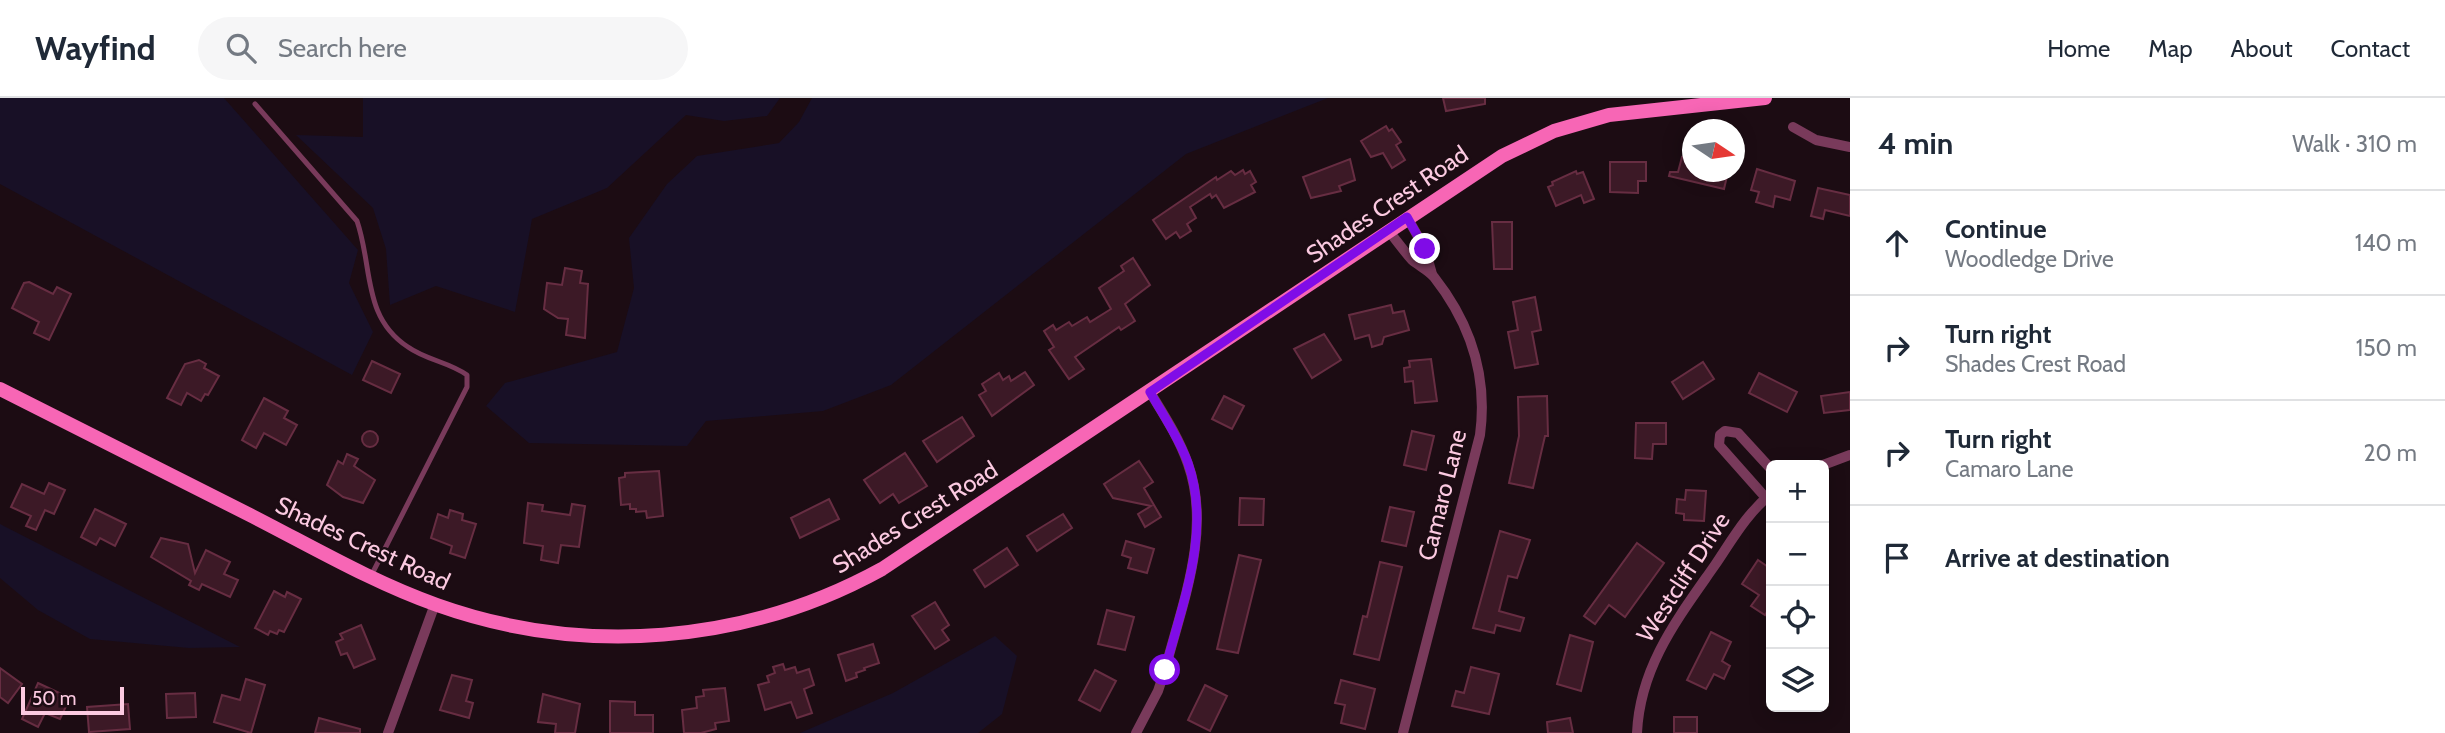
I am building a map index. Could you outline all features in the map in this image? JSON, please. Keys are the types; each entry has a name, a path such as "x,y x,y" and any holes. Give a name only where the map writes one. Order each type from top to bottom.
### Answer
{"street":[{"name":"Shades Crest Road","path":"0,388 371,576 435,604 517,627 592,636 685,633 761,618 824,597 882,569 1502,156 1581,122 1636,110 1765,98"},
{"path":"1793,127 1816,140 1850,148"},
{"name":"Camaro Lane","path":"1403,733 1480,435 1483,408 1479,364 1471,341 1455,308 1432,274 1425,249 1407,217"},
{"name":"Camaro Lane","path":"1388,230 1413,260 1432,274"},
{"path":"1136,733 1158,691 1165,670 1198,530 1197,505 1189,466 1150,392"},
{"path":"1766,464 1738,433 1725,431 1720,435 1718,444 1725,454 1766,494"},
{"path":"1829,463 1850,455"},
{"name":"Westcliff Drive","path":"1637,733 1641,696 1658,651 1747,518 1766,498"},
{"path":"388,733 435,604"}],"lane":[{"path":"255,104 357,221 364,243 368,284 384,328 409,348 456,367 467,375 467,387 371,576"}],"shaded area":[{"path":"0,98 224,98 358,250 349,283 373,332 352,375 0,184"},
{"path":"363,98 780,98 767,116 724,121 686,115 607,188 532,219 515,312 436,286 390,305 386,249 373,208 296,135 363,137"},
{"path":"812,98 1328,98 1186,154 891,385 823,411 706,421 687,446 529,443 486,406 505,383 617,352 634,288 629,238 667,184 697,156 779,143 799,122"},
{"path":"0,524 240,647 189,648 90,639 38,610 0,578"},
{"path":"995,636 1017,656 1002,714 978,733 800,733 893,693"}],"building":[{"path":"1443,98 1485,98 1485,104 1446,111"},
{"path":"1386,126 1389,131 1392,129 1401,142 1396,145 1405,160 1392,168 1383,153 1371,157 1361,141"},
{"path":"1682,157 1682,179 1669,176 1670,172 1678,172"},
{"path":"1350,159 1355,180 1339,186 1341,191 1311,198 1303,177"},
{"path":"1610,162 1646,162 1646,181 1638,181 1638,193 1610,192"},
{"path":"1757,169 1795,181 1790,200 1775,196 1773,207 1756,202 1759,192 1751,190"},
{"path":"1243,170 1245,174 1250,171 1256,182 1251,185 1255,192 1224,208 1216,195 1212,198 1210,194 1190,207 1196,218 1187,224 1191,231 1180,238 1176,232 1166,239 1153,220 1216,177 1217,180 1231,171 1235,175"},
{"path":"1576,171 1577,174 1583,172 1594,199 1584,203 1581,195 1556,206 1548,187 1553,185 1552,182"},
{"path":"1694,182 1726,182 1724,189"},
{"path":"1818,188 1850,195 1850,216 1825,210 1823,219 1811,216"},
{"path":"1492,222 1512,222 1512,269 1494,269"},
{"path":"1133,258 1150,285 1125,304 1135,321 1121,330 1119,327 1075,357 1084,369 1069,379 1049,350 1054,347 1044,331 1053,325 1056,330 1069,322 1072,326 1087,317 1090,322 1111,309 1099,288 1124,271 1121,266"},
{"path":"565,268 582,271 580,283 588,284 585,338 566,335 568,319 558,318 544,309 547,283 562,285"},
{"path":"29,282 53,294 57,287 71,294 49,340 34,333 39,322 12,308 24,283"},
{"path":"1535,297 1541,330 1532,332 1538,364 1515,368 1508,332 1518,330 1513,302"},
{"path":"1391,305 1393,313 1404,311 1409,330 1384,337 1382,344 1372,347 1369,335 1355,339 1349,315"},
{"path":"1324,334 1341,360 1312,378 1294,349"},
{"path":"1431,359 1437,401 1415,403 1413,381 1405,382 1404,368 1410,367 1409,361"},
{"path":"199,360 206,364 204,368 219,376 208,395 205,394 201,401 187,393 181,405 167,398 185,364"},
{"path":"372,361 400,374 391,393 363,380"},
{"path":"1703,362 1714,379 1683,399 1672,382"},
{"path":"1025,372 1034,385 992,416 979,395 986,391 982,384 999,373 1003,380 1009,376 1011,381"},
{"path":"1759,373 1797,392 1787,412 1749,393"},
{"path":"1850,392 1850,410 1824,413 1821,396"},
{"path":"1224,396 1244,406 1232,429 1212,419"},
{"path":"1547,396 1548,436 1545,436 1533,488 1509,483 1519,436 1518,397"},
{"path":"264,398 288,411 284,418 297,425 286,445 264,433 256,448 242,440"},
{"path":"962,417 974,436 937,462 923,441"},
{"path":"1636,423 1666,423 1666,444 1653,444 1652,459 1635,458"},
{"path":"370,431 378,439 370,447 362,439"},
{"path":"1412,431 1434,436 1426,470 1404,465"},
{"path":"905,453 927,486 899,503 893,494 880,503 864,480"},
{"path":"347,454 358,459 354,466 375,480 363,503 343,497 327,485 338,461 343,464"},
{"path":"1139,461 1153,482 1144,488 1161,517 1145,527 1138,514 1151,506 1113,498 1104,484"},
{"path":"659,471 663,516 647,518 646,511 636,512 636,509 630,509 630,504 621,505 619,478 625,477 625,473"},
{"path":"49,483 65,490 54,514 45,510 36,530 26,526 31,516 11,507 22,484 44,494"},
{"path":"1686,490 1706,491 1704,521 1684,520 1684,514 1676,513 1677,499 1685,500"},
{"path":"1240,498 1264,499 1263,525 1239,525"},
{"path":"829,499 839,519 800,538 791,518"},
{"path":"528,503 543,505 542,511 570,515 572,504 585,506 579,547 561,545 558,563 541,560 543,546 524,543"},
{"path":"1390,507 1414,512 1406,546 1382,541"},
{"path":"95,509 126,524 115,546 100,538 96,545 81,537"},
{"path":"450,510 463,514 462,520 476,524 465,558 450,553 452,546 431,538 438,514 448,518"},
{"path":"1063,514 1072,528 1037,551 1027,536"},
{"path":"1500,531 1530,540 1517,578 1508,576 1499,611 1524,618 1520,631 1496,625 1494,633 1473,628"},
{"path":"161,538 188,544 195,573 206,550 230,562 224,574 238,580 230,597 202,584 199,590 189,585 191,581 151,557"},
{"path":"1126,541 1154,549 1147,573 1128,568 1131,558 1122,555"},
{"path":"1637,543 1664,563 1625,617 1609,605 1595,624 1584,616"},
{"path":"1007,548 1018,565 985,587 974,570"},
{"path":"1239,555 1261,560 1238,653 1217,649"},
{"path":"1758,560 1766,566 1765,615 1751,606 1759,595 1742,584"},
{"path":"1380,562 1402,567 1379,660 1354,654 1363,616 1367,617"},
{"path":"274,591 285,597 287,592 301,599 284,632 279,630 277,634 270,631 268,635 255,628"},
{"path":"935,602 949,625 942,630 949,640 935,649 912,616"},
{"path":"1107,610 1134,617 1125,650 1098,644"},
{"path":"361,625 375,659 354,668 347,653 341,655 336,642 343,639 340,634"},
{"path":"1711,632 1731,642 1722,661 1730,666 1724,679 1714,674 1706,689 1687,680"},
{"path":"1570,635 1593,642 1581,691 1557,684"},
{"path":"873,644 879,663 864,668 865,670 856,673 857,677 846,681 838,655"},
{"path":"783,664 785,670 795,667 797,673 809,669 814,685 804,689 812,713 797,718 791,702 765,710 758,685 769,682 767,676 775,673 773,667"},
{"path":"1471,667 1499,674 1489,714 1452,706 1456,691 1464,693"},
{"path":"0,668 22,684 8,703 0,697"},
{"path":"1095,670 1116,681 1100,711 1079,700"},
{"path":"452,675 472,680 466,701 473,703 469,718 440,710"},
{"path":"246,679 265,685 251,733 214,722 222,695 240,700"},
{"path":"1341,680 1375,689 1365,729 1341,723 1345,705 1335,703"},
{"path":"38,683 70,698 60,719 45,713 38,727 22,719"},
{"path":"1205,685 1227,696 1210,731 1188,720"},
{"path":"725,688 729,721 715,723 716,729 701,733 684,733 682,710 697,708 696,697 704,696 703,690"},
{"path":"195,693 196,717 167,718 166,694"},
{"path":"543,694 580,704 575,733 555,733 556,724 538,722"},
{"path":"610,701 635,702 635,715 653,715 653,733 610,733"},
{"path":"128,704 130,729 89,732 87,707"},
{"path":"1674,717 1697,717 1697,733 1674,733"},
{"path":"319,718 360,729 360,733 315,733"},
{"path":"1570,718 1573,733 1548,733 1547,722"}],"route":[{"path":"1165,670 1194,557 1198,530 1197,505 1189,466 1181,445 1150,392 1407,217 1425,249"}]}
